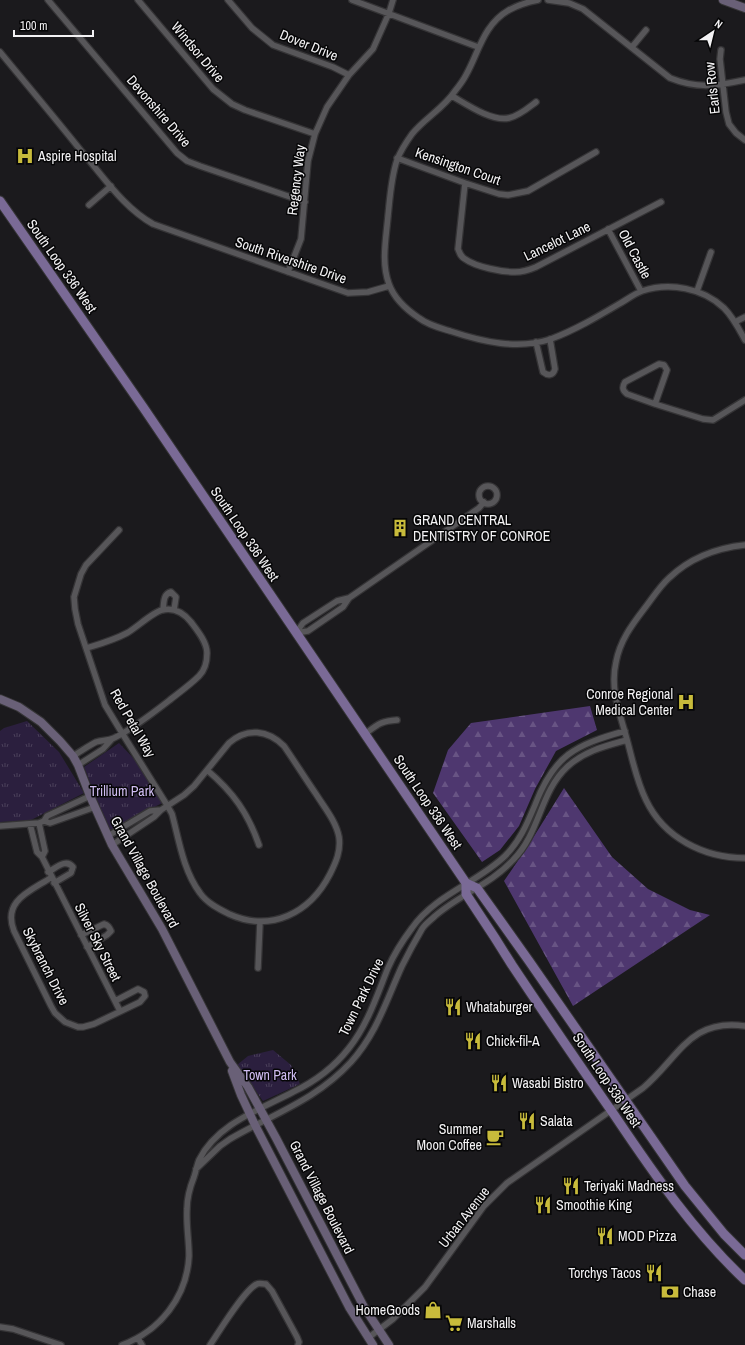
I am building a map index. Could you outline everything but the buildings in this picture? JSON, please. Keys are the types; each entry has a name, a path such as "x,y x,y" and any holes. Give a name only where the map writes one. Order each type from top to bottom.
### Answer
{"main road":[{"name":"South Loop 336 West","path":"0,202 143,407 466,883"},
{"path":"466,894 466,883 477,888"},
{"name":"South Loop 336 West","path":"477,888 685,1186 724,1234 745,1255"},
{"name":"South Loop 336 West","path":"466,894 512,965 672,1199 712,1247 745,1280"}],"street":[{"name":"Devonshire Drive","path":"48,0 177,153 187,161 305,202"},
{"name":"Windsor Drive","path":"138,0 213,89 222,97 245,110 315,134"},
{"name":"Dover Drive","path":"228,0 252,28 273,45 333,67 349,75"},
{"path":"352,0 478,47"},
{"name":"Regency Way","path":"288,272 301,239 308,161 315,134 328,107 349,75 373,48 389,13 393,0"},
{"path":"538,0 523,2 495,20 478,47 466,75 452,96 412,134 397,158 391,182 385,253 389,286 404,306 421,320 472,338 499,344 530,344 550,339 576,329 641,291 666,287 678,287 697,291 712,299 724,308 735,322 745,340"},
{"path":"548,0 569,3 583,9 670,78 684,84 723,85 745,80"},
{"path":"723,0 745,8"},
{"path":"632,47 646,30"},
{"name":"Earls Row","path":"721,50 720,59 726,112 729,124 736,133 745,140"},
{"name":"South Rivershire Drive","path":"0,52 111,186 130,208 141,217 153,224 348,293 368,292 389,286"},
{"path":"452,96 480,112 497,118 508,119 536,102"},
{"name":"Kensington Court","path":"397,158 464,183 499,194 508,195 528,191 596,152"},
{"name":"Lancelot Lane","path":"464,183 458,249 460,254 469,262 496,270 515,272 531,269 661,202"},
{"path":"89,205 111,186"},
{"name":"Old Castle","path":"608,229 641,291"},
{"path":"697,291 711,252"},
{"path":"735,322 745,317"},
{"path":"536,342 543,372 551,375 555,369 550,339"},
{"path":"655,404 667,373 666,368 662,364 659,364 625,382 622,390 627,394 655,404 703,419 714,420 745,400"},
{"path":"296,633 308,631 343,607 349,598 479,508 484,502"},
{"name":"Red Petal Way","path":"112,845 154,817 161,810 168,805 184,795 194,786 234,739 240,735 262,733 277,739 284,746 336,826 340,845 335,864 323,888 299,910 280,919 260,922 242,919 223,911 201,894 190,875 168,805 105,705 75,609 74,597 77,584 86,565 119,530"},
{"path":"745,545 715,550 690,562 668,579 630,627 619,650 614,679 615,696 639,785 646,801 654,813 674,835 702,851 717,855 745,858"},
{"path":"163,610 165,596 167,593 171,592 176,597 174,610"},
{"path":"296,633 304,623 337,600 349,598"},
{"path":"78,765 103,749 112,739 145,719 179,693 200,675 207,661 206,644 200,634 186,616 181,612 174,610 163,610 154,613 127,633 87,648"},
{"name":"Grand Village Boulevard","path":"0,699 19,707 41,722 60,741 78,765 112,845 162,929 230,1062 255,1125 332,1274 371,1342"},
{"path":"365,734 380,722 397,720"},
{"name":"Town Park Drive","path":"122,1345 138,1338 162,1320 176,1300 182,1287 189,1256 186,1221 188,1195 198,1162 207,1147 215,1138 234,1123 304,1086 343,1055 356,1039 370,1013 389,967 411,928 427,911 504,857 516,844 524,831 542,788 548,777 561,761 587,743 625,731"},
{"path":"72,756 96,742 112,739"},
{"name":"Town Park Drive","path":"196,1169 220,1146 234,1136 303,1101 336,1076 361,1051 379,1020 402,967 423,928 438,913 477,888 513,861 532,835 550,790 567,768 591,751 627,740"},
{"path":"207,770 235,797 256,834 260,845"},
{"path":"41,822 47,816 90,796"},
{"path":"0,826 41,822 50,823 95,806"},
{"path":"108,836 150,811 161,810"},
{"name":"Silver Sky Street","path":"41,822 44,851 42,857"},
{"name":"Silver Sky Street","path":"30,824 37,852 42,857 48,872 82,935 120,1011"},
{"path":"524,831 532,835"},
{"path":"48,872 66,863 69,863 73,867 71,873 53,880"},
{"name":"Skybranch Drive","path":"53,880 27,892 16,902 11,919 12,925 51,1006 55,1013 66,1022 78,1027 88,1026 140,1002 145,996 144,992 138,989 115,1001"},
{"path":"258,968 260,922"},
{"path":"82,935 104,924 110,928 107,935 87,947"},
{"name":"Urban Avenue","path":"371,1342 378,1331 402,1311 425,1287 484,1206 507,1183 652,1081 682,1046 692,1037 704,1030 721,1025 745,1026"},
{"name":"Grand Village Boulevard","path":"230,1062 248,1087 343,1268 378,1331 389,1345"},
{"path":"295,1202 306,1196"},
{"path":"332,1274 343,1268"},
{"path":"210,1345 228,1316 251,1288 258,1284 266,1284 272,1291 298,1344"},
{"path":"0,1326 61,1345"},
{"path":"138,1338 142,1345"}],"green space":[{"path":"590,706 597,730 556,751 535,789 519,826 500,850 482,862 433,793 448,750 471,723"},
{"path":"27,721 59,752 84,793 31,820 0,822 0,731 4,728"},
{"name":"Trillium Park","path":"119,743 137,762 162,803 109,831 84,767"},
{"path":"564,788 612,857 648,889 690,910 710,915 573,1006 504,881"},
{"name":"Town Park","path":"273,1050 291,1065 300,1084 263,1101 237,1065 248,1056"}],"place":[{"name":"Aspire Hospital","path":"25,156"},
{"name":"GRAND CENTRAL DENTISTRY OF CONROE","path":"400,528"},
{"name":"Conroe Regional Medical Center","path":"686,702"},
{"name":"Whataburger","path":"453,1007"},
{"name":"Chick-fil-A","path":"473,1041"},
{"name":"Wasabi Bistro","path":"499,1083"},
{"name":"Salata","path":"527,1121"},
{"name":"Summer Moon Coffee","path":"495,1137"},
{"name":"Teriyaki Madness","path":"571,1186"},
{"name":"Smoothie King","path":"543,1205"},
{"name":"MOD Pizza","path":"605,1236"},
{"name":"Torchys Tacos","path":"654,1273"},
{"name":"Chase","path":"670,1292"},
{"name":"HomeGoods","path":"433,1310"},
{"name":"Marshalls","path":"454,1323"}]}
